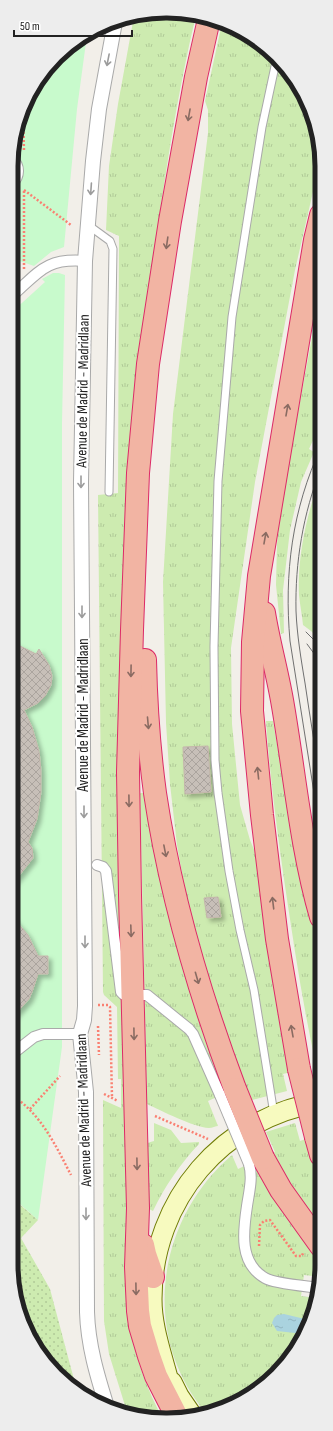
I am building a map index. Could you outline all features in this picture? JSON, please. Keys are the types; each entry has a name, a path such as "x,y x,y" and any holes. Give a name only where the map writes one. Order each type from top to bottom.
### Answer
{"highway":[{"path":"175,1413 156,1376 140,1326 138,1311 136,1274 138,1208 128,772 138,473 148,364 171,214 196,77 208,24"},
{"path":"315,243 259,576 253,642 252,711 262,816 277,939 299,1070 315,1134"},
{"path":"157,311 146,491 144,560 146,696 155,792 165,850 184,932 214,1031 228,1092 256,1161 281,1190 312,1249"},
{"path":"259,576 269,640 283,704 304,848 315,893"},
{"path":"138,1208 144,1251 153,1277"}],"main road":[{"path":"181,1413 170,1388 158,1346 152,1300 153,1277 165,1227 175,1204 188,1183 204,1163 222,1146 247,1128 274,1114 315,1103"},
{"path":"165,1368 179,1396 189,1411"}],"street":[{"name":"Avenue de Madrid - Madridlaan","path":"106,1400 94,1364 87,1327 86,1092 80,1034 84,1020 85,1006 81,482 88,225 99,109 114,28"},
{"path":"18,291 37,273 53,263 68,260 86,261"},
{"path":"97,865 103,867 106,871 121,992 124,995 147,995 189,1029 228,1092"},
{"path":"18,1050 34,1037 44,1034 80,1034"},
{"path":"256,1161 251,1177 244,1227 243,1237 246,1254 253,1268 266,1279 313,1287"}],"lane":[{"path":"274,1114 254,990 240,930 229,870 218,793 215,760 214,647 218,481 232,318 262,127 275,65"},
{"path":"88,225 110,241 113,249 109,492"}],"path":[{"path":"23,127 24,153"},
{"path":"18,186 70,225"},
{"path":"24,190 24,286"},
{"path":"98,998 98,1006 108,1005 110,1007 112,1098"},
{"path":"98,1020 98,1035"},
{"path":"30,1109 60,1076"},
{"path":"104,1094 122,1102"},
{"path":"18,1100 30,1109 51,1140 72,1176"},
{"path":"155,1116 208,1139"},
{"path":"260,1249 260,1225 264,1221 270,1220 296,1256 302,1256 312,1249"}],"green space":[{"path":"157,18 176,18 195,21 177,104 156,239 140,375 130,1207 126,1208 125,1268 126,1298 135,1351 152,1397 160,1413 126,1407 109,1354 104,1321 103,1100 121,1108 121,1079 118,1079 117,1007 104,995 103,992 98,495 118,493 119,236 106,230 109,166 118,104 133,22"},
{"path":"221,28 249,43 272,61 290,84 304,110 310,128 315,157 315,183 295,270 255,482 231,648 232,724 240,805 250,840 257,857 291,1072 283,1074 287,1091 252,1100 215,1012 185,890 177,845 170,784 166,723 163,582 173,414 208,133 208,110 205,101"},
{"path":"86,42 77,109 64,247 51,252 34,266 20,261 18,263 18,157 23,128 33,101 43,84 61,61"},
{"path":"53,273 65,275 62,423 62,1047 38,1220 18,1202 18,307 45,282 42,279"},
{"path":"315,321 315,436 309,449 314,452 301,482 290,530 283,590 284,633 281,634 276,585 277,544 281,503"},
{"path":"315,493 315,635 303,625 299,595 301,550"},
{"path":"266,721 273,721 299,873 315,931 315,1061 295,953 274,804"},
{"path":"140,793 150,793 226,1093 208,1101 218,1126 211,1128 186,1122 147,1104"},
{"path":"154,1123 171,1130 181,1143 199,1142 199,1144 185,1159 173,1176 153,1211 147,1208 147,1143 154,1141"},
{"path":"295,1123 300,1141 306,1139 315,1168 315,1225 267,1156 275,1152 266,1132"},
{"path":"232,1155 238,1169 255,1161 315,1251 315,1274 315,1276 304,1275 301,1296 311,1297 304,1321 290,1347 272,1370 241,1393 223,1402 203,1408 185,1382 172,1349 165,1314 166,1279 173,1245 187,1212 206,1182"},
{"path":"18,1203 38,1220 21,1238 50,1289 74,1381 61,1370 43,1347 33,1330 23,1303 18,1274"}],"water":[{"path":"284,1314 305,1319 298,1333 277,1331 272,1323 277,1315"}],"building":[{"path":"18,645 36,654 39,649 49,665 52,676 51,685 45,696 38,703 24,710 32,727 39,751 41,771 41,792 37,819 28,842 32,848 33,858 18,877"},
{"path":"208,746 211,792 185,794 183,747"},
{"path":"218,897 221,917 207,918 204,898"},
{"path":"18,923 28,935 38,956 48,956 48,974 38,974 29,999 18,1011"}],"tram line":[{"path":"315,461 303,494 292,542 288,591 288,616 290,641 315,799"},
{"path":"315,485 309,503 301,538 297,574 296,611 297,629 315,747"},
{"path":"306,632 315,641"},
{"path":"307,644 315,655"}]}
